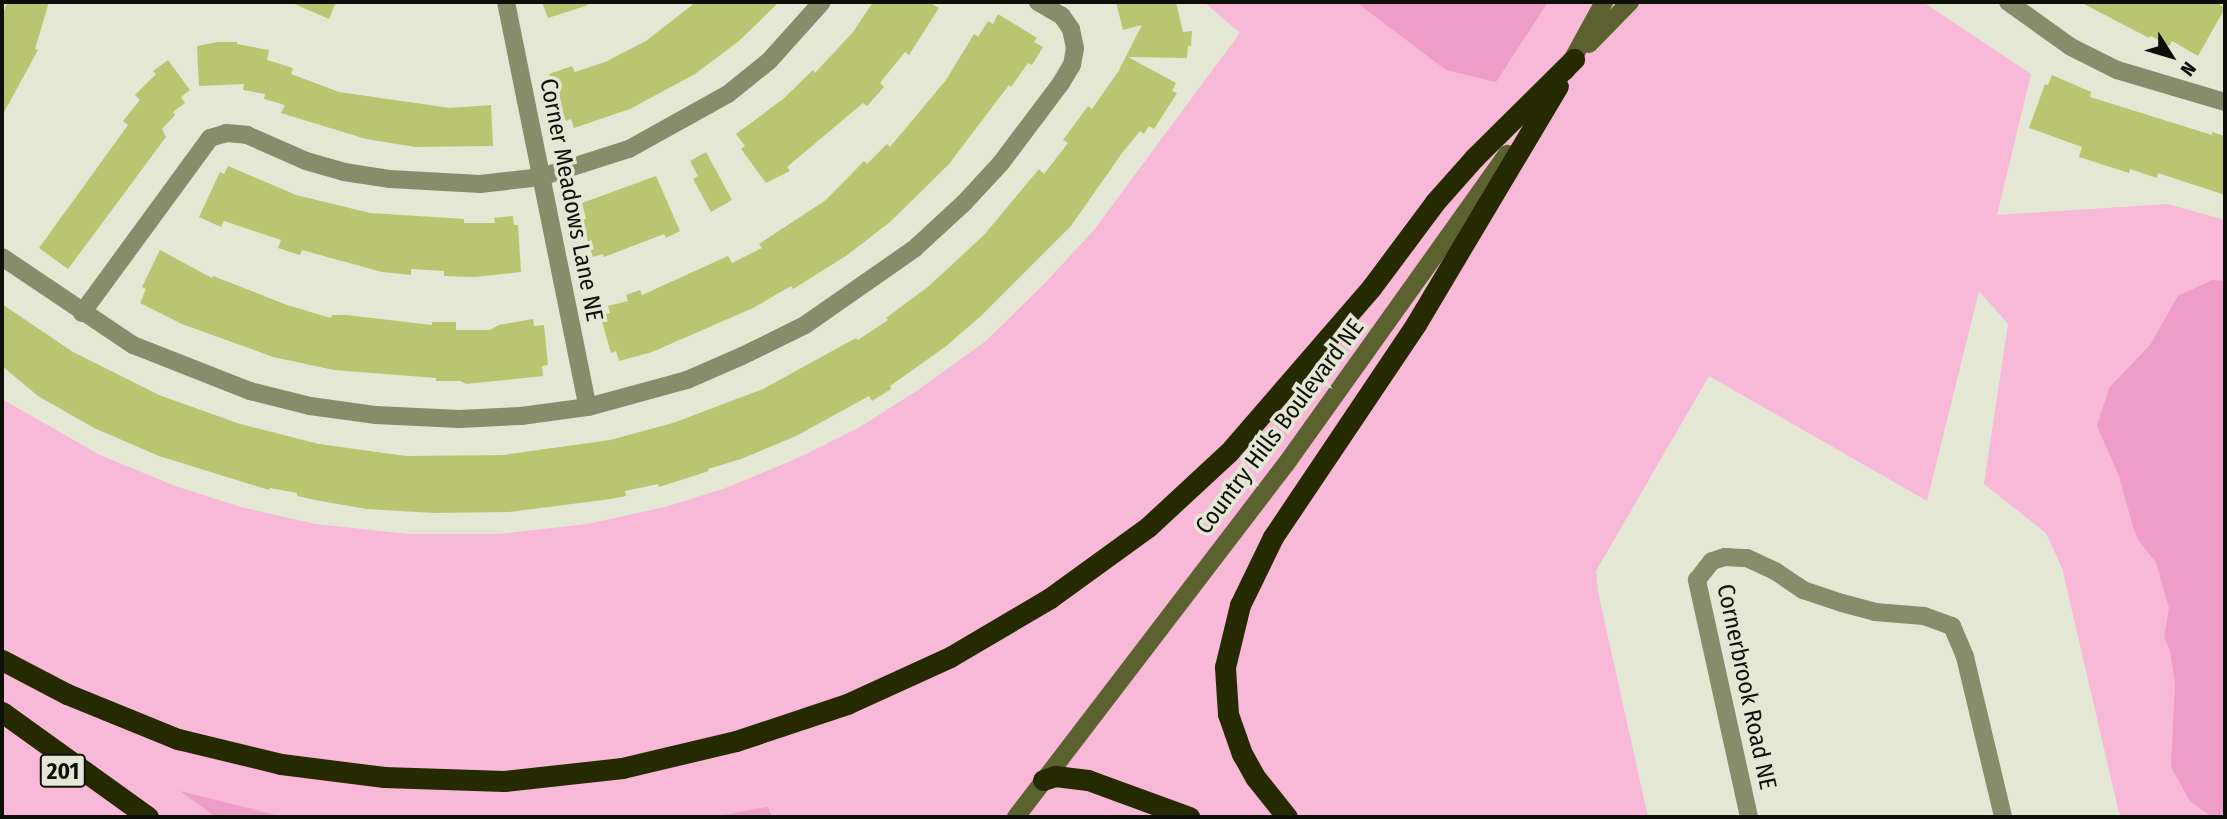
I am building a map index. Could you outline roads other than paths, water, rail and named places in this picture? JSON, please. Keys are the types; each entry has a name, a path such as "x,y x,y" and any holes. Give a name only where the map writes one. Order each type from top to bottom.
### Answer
{"highway":[{"path":"2,660 67,694 178,739 281,764 384,777 504,781 622,768 736,741 847,704 950,657 1051,598 1149,527 1229,452 1371,288 1435,202 1474,158 1574,59"},
{"path":"1287,817 1242,754 1228,714 1225,667 1240,605 1273,537 1416,324 1574,59"},
{"path":"2,712 148,817"},
{"name":"201","path":"2,725 124,817"},
{"path":"1043,780 1055,776 1088,780 1189,817"}],"main road":[{"name":"Country Hills Boulevard NE","path":"1016,817 1286,464 1574,59 1604,2"},
{"name":"Country Hills Boulevard NE","path":"1574,59 1630,2"}],"street":[{"name":"Corner Meadows Lane NE","path":"506,2 588,407"},
{"path":"82,313 210,138 226,134 247,135 306,161 344,172 390,179 480,184 541,177 629,149 728,94 768,61 822,2"},
{"path":"2,257 133,345 187,369 250,391 310,406 376,415 459,419 521,416 588,407 687,380 742,356 805,325 862,288 914,249 964,203 1001,163 1072,65 1075,48 1071,29 1062,16 1038,2"},
{"path":"2008,2 2071,47 2117,70 2225,102"},
{"name":"Cornerbrook Road NE","path":"1749,817 1697,580 1712,561 1725,557 1746,558 1775,571 1803,590 1842,603 1875,612 1924,616 1952,626 1965,657 2003,817"}]}
